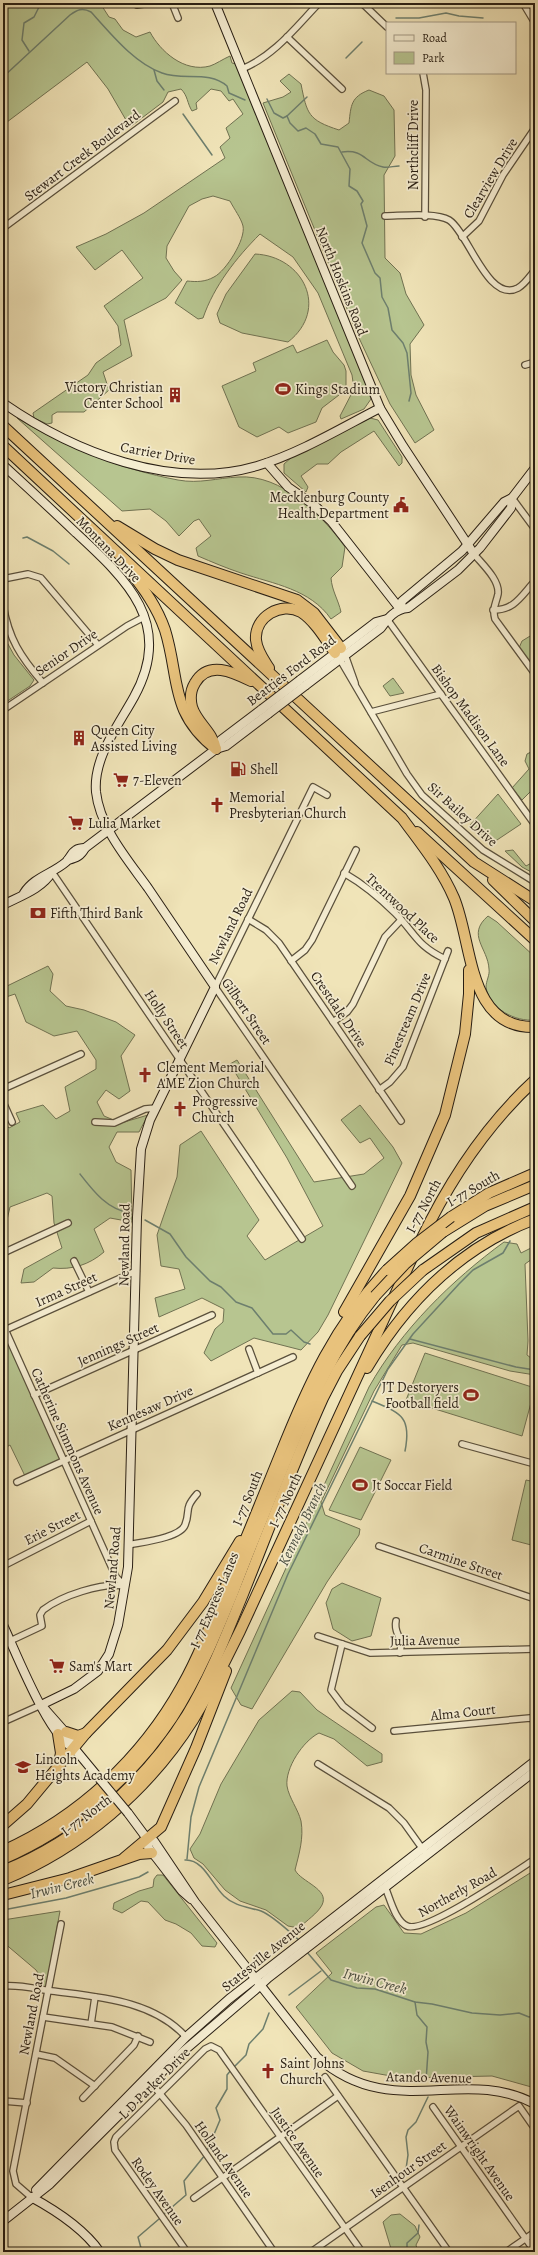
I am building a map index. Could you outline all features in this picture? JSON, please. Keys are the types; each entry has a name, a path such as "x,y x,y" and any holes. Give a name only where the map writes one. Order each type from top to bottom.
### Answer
{"highway":[{"path":"3,426 535,920"},
{"path":"3,446 535,940"},
{"path":"95,512 144,543 178,560 297,600 314,613 341,654"},
{"path":"113,548 148,594 159,616 168,639 176,690 182,709 207,742 216,749"},
{"path":"274,677 259,651 256,635 261,620 275,611 290,609 306,615 341,654"},
{"path":"216,749 213,738 192,706 191,694 196,681 207,672 222,670 233,672 259,685"},
{"path":"402,818 432,859 450,889 458,911 468,952 481,993 493,1011 514,1025 535,1027"},
{"path":"474,862 535,901"},
{"path":"333,1340 337,1323 361,1285 416,1183 445,1115 460,1061 467,1021 470,994 468,952"},
{"name":"I-77 North","path":"3,1880 43,1861 85,1835 118,1809 149,1778 173,1749 194,1719 240,1631 345,1404 372,1341 444,1195 487,1132 535,1080"},
{"name":"I-77 South","path":"3,1851 50,1826 82,1803 113,1776 152,1732 176,1696 194,1662 311,1381 333,1340 361,1301 387,1270 417,1243 451,1217 490,1193 535,1173"},
{"name":"I 77 Express Lanes","path":"3,1860 55,1832 97,1802 139,1761 172,1718 192,1685 210,1646 320,1381 346,1335 375,1296 406,1264 443,1232 485,1206 535,1186"},
{"name":"I 77 Express Lanes","path":"3,1871 50,1848 99,1814 143,1773 181,1724 198,1695 220,1650 320,1403 337,1371 360,1336 390,1301 423,1270 476,1233 535,1207"},
{"path":"345,1404 384,1340 406,1311 425,1290 449,1269 483,1245 535,1219"},
{"path":"3,1825 27,1804 86,1733 142,1678 176,1640 203,1602 237,1544 251,1527"},
{"path":"124,1858 148,1840 161,1827 219,1692 240,1631"},
{"path":"58,1765 61,1753 62,1733 78,1736 86,1733"},
{"path":"3,1895 70,1878 124,1858 142,1853 152,1853"}],"main road":[{"name":"North Hoskins Road","path":"215,3 380,408 403,446 474,554"},
{"name":"Carrier Drive","path":"3,403 38,425 68,441 106,456 141,466 180,473 208,474 237,471 267,463 380,408"},
{"path":"267,463 283,481 331,521 400,609"},
{"name":"Montana Drive","path":"3,465 120,575 137,598 144,617 148,646 144,676 105,749 96,773 97,797 109,830"},
{"name":"Beatties Ford Road","path":"400,609 402,601 468,544 504,502 512,498 535,468"},
{"name":"Beatties Ford Road","path":"3,905 24,893 29,886 43,875 52,872 68,860 72,853 78,849 85,848 216,749 226,746 265,711 341,654 376,622 387,619 400,609 408,608 452,575 474,554 511,508 512,498"},
{"name":"Gilbert Street","path":"109,830 215,987"},
{"name":"Newland Road","path":"41,1705 87,1681 105,1660 116,1635 125,1586 128,1545 140,1158 146,1129 215,987"},
{"path":"3,1624 47,1719 62,1733"},
{"path":"52,1715 52,1706 57,1697"},
{"path":"41,1705 52,1715 67,1745 74,1748 128,1813 148,1840"},
{"name":"Statesville Avenue","path":"3,2221 31,2197 50,2184 200,2036 261,1984 293,1953 424,1851 535,1761"},
{"name":"Statesville Avenue","path":"312,1938 385,1887 424,1851 535,1771"},
{"name":"Atando Avenue","path":"195,1902 182,1891 152,1853 148,1847 148,1840 154,1841 195,1902 311,2046 317,2057 335,2071 353,2081 374,2088 402,2092 494,2091 514,2095 535,2104"},
{"name":"Statesville Avenue","path":"31,2197 43,2182 186,2037 255,1977 293,1953"},
{"name":"Atando Avenue","path":"311,2046 346,2072 375,2083 402,2087 490,2086 511,2089 535,2099"},
{"path":"31,2197 44,2204 73,2225 100,2252"}],"street":[{"path":"138,5 150,3"},
{"path":"172,3 178,18"},
{"path":"242,69 269,55 319,3"},
{"path":"362,3 386,26"},
{"path":"523,3 535,23"},
{"path":"287,37 342,89"},
{"name":"Northcliff Drive","path":"423,74 426,90 425,216"},
{"name":"Stewart Creek Boulevard","path":"3,228 175,101"},
{"name":"Clearview Drive","path":"462,237 479,221 503,175 535,128"},
{"path":"385,216 425,216 446,218 455,225 490,278 501,288 511,290 519,287 535,270"},
{"path":"525,365 535,362"},
{"path":"512,498 535,530"},
{"path":"474,554 497,584 498,594 493,610 496,621 535,674"},
{"path":"3,579 28,574 41,578 98,645"},
{"path":"493,610 509,608 535,581"},
{"path":"3,605 5,628 16,648 42,683"},
{"name":"Senior Drive","path":"3,710 98,645 144,617"},
{"name":"Bishop Madison Lane","path":"387,619 535,825"},
{"name":"Sir Bailey Drive","path":"341,654 356,685 407,774 428,801 483,850 535,882"},
{"path":"371,712 441,694"},
{"name":"Newland Road","path":"215,987 314,787 327,795"},
{"path":"291,961 305,950 312,940 356,850"},
{"name":"Holly Street","path":"52,872 302,1239"},
{"name":"Trentwood Place","path":"344,873 371,891 401,920 422,945 445,959"},
{"name":"Crestdale Drive","path":"248,919 273,936 401,1121"},
{"path":"333,1022 347,1012 353,1004 386,937 401,920"},
{"name":"Pinestream Drive","path":"379,1090 390,1082 403,1067 448,951"},
{"name":"Gilbert Street","path":"215,987 352,1186"},
{"path":"3,1089 81,1054"},
{"path":"3,1102 12,1122"},
{"path":"95,1122 114,1123 145,1109 156,1108"},
{"path":"3,1253 68,1223"},
{"path":"74,1261 89,1292"},
{"name":"Irma Street","path":"4,1328 136,1271"},
{"name":"Jennings Street","path":"34,1395 212,1315"},
{"name":"Catherine Simmons Avenue","path":"4,1328 116,1577 125,1586"},
{"path":"249,1349 258,1373"},
{"name":"Kennesaw Drive","path":"17,1482 293,1357"},
{"path":"462,1444 535,1464"},
{"path":"128,1545 180,1532 185,1525 189,1503 197,1494"},
{"name":"Erie Street","path":"3,1566 91,1521"},
{"name":"Carmine Street","path":"379,1546 535,1599"},
{"path":"10,1641 42,1626 40,1615 43,1610 73,1595 87,1589 114,1584 125,1586"},
{"path":"396,1621 395,1628 402,1643 400,1653"},
{"name":"Julia Avenue","path":"318,1636 370,1653 535,1649"},
{"path":"342,1644 331,1686 332,1694 346,1708 372,1728"},
{"path":"3,1722 41,1705"},
{"name":"Alma Court","path":"394,1731 530,1718 535,1720"},
{"path":"318,1764 389,1808 404,1823 424,1851"},
{"name":"Northerly Road","path":"385,1887 403,1924 410,1927 419,1927 462,1905 535,1859"},
{"name":"Newland Road","path":"31,2197 16,2184 13,2171 61,1924"},
{"path":"3,1986 95,1996 112,2000 154,2013 177,2027 186,2037"},
{"path":"91,2024 95,1996"},
{"path":"43,2017 112,2027 150,2042"},
{"path":"83,2098 134,2045 138,2036"},
{"name":"Justice Avenue","path":"214,2046 362,2252"},
{"name":"L D Parker Drive","path":"114,2142 116,2137 205,2049 214,2046"},
{"path":"36,2054 55,2058 95,2086"},
{"path":"325,2078 449,2252"},
{"name":"Holland Avenue","path":"151,2083 186,2126 274,2252"},
{"path":"194,2198 338,2096"},
{"path":"3,2101 27,2104"},
{"name":"Isenhour Street","path":"310,2252 519,2106 535,2129"},
{"name":"Wainwright Avenue","path":"433,2107 535,2252"},
{"name":"Rodey Avenue","path":"114,2142 115,2150 187,2252"},
{"path":"506,2252 535,2232"}],"green space":[{"path":"3,3 100,3 109,17 115,19 123,30 136,37 150,32 154,39 167,53 182,63 200,67 210,66 230,56 232,63 236,64 354,349 371,399 364,409 341,419 340,416 354,389 352,375 318,293 293,257 260,234 227,273 213,295 203,318 198,319 175,303 187,281 204,281 219,274 229,262 241,239 243,226 230,201 213,196 202,199 189,206 167,246 166,258 182,280 166,298 124,320 132,356 103,372 109,390 84,412 57,412 52,415 52,423 47,424 34,418 33,413 88,375 96,363 121,345 118,326 104,306 143,278 122,250 95,270 76,247 106,234 144,213 225,158 220,147 230,138 226,128 243,114 233,99 229,101 221,91 211,89 196,103 197,109 192,111 185,94 181,89 168,92 163,102 130,127 108,89 87,62 3,125"},
{"path":"289,74 301,84 307,109 315,119 339,130 349,123 351,106 355,99 369,90 384,96 394,110 395,156 384,175 385,258 400,273 406,294 424,325 410,344 411,375 416,395 434,430 415,443 390,404 359,338 263,103 283,97 291,92 280,81"},
{"path":"255,254 272,257 286,264 298,274 305,286 309,300 307,315 301,329 288,342 242,333 220,323 217,314 226,294"},
{"name":"Kings Stadium","path":"327,340 333,352 344,365 346,371 346,385 339,395 322,408 316,422 288,433 279,427 257,437 239,427 222,386 256,371 253,363 293,345 297,353"},
{"path":"17,418 75,448 135,470 186,481 238,477 254,478 270,482 285,489 299,498 312,510 345,547 342,567 331,578 341,612 331,619 313,601 302,594 278,584 230,569 198,556 196,548 211,536 199,519 194,521 179,536 166,521 150,509 122,511"},
{"path":"370,418 378,420 402,457 402,463 399,466 374,431 341,452 328,464 317,464 301,476 308,487 306,492 284,473 284,464 292,457"},
{"path":"535,633 534,669 519,648 522,641"},
{"path":"3,635 14,655 34,680 30,686 3,704"},
{"path":"393,678 404,693 390,696 383,686"},
{"path":"535,750 535,787 522,800 512,788 529,769 525,761 527,754"},
{"path":"498,794 521,824 491,844 470,825"},
{"path":"513,850 526,866 535,861 535,874 522,867 505,851"},
{"path":"488,916 497,922 535,957 535,1020 520,1019 504,1012 492,1002 488,995 486,987 489,971 488,961 478,936 482,923"},
{"path":"48,966 53,974 50,991 66,1006 84,1010 116,1022 135,1035 121,1056 130,1091 119,1099 106,1090 97,1102 104,1116 121,1123 148,1115 139,1132 117,1132 109,1147 116,1162 131,1170 132,1222 110,1218 94,1229 104,1252 98,1257 80,1266 53,1268 34,1282 21,1283 24,1269 62,1248 54,1223 52,1196 47,1193 10,1207 7,1220 3,1221 3,1121 9,1128 20,1122 16,1113 43,1105 56,1119 70,1111 65,1087 96,1069 96,1060 77,1031 54,1036 26,1022 15,994 3,998 3,988"},
{"path":"237,1060 314,1182 364,1174 384,1158 370,1138 360,1143 341,1120 360,1105 393,1147 402,1163 328,1315 318,1332 301,1350 254,1338 211,1361 204,1353 215,1329 223,1322 224,1309 202,1298 159,1317 155,1298 185,1289 179,1269 161,1266 157,1235 177,1177 180,1145 201,1131 259,1220 247,1236 265,1260 323,1226 287,1158 230,1064"},
{"path":"504,1242 517,1244 521,1253 535,1246 535,1257 525,1264 528,1341 527,1355 535,1361 535,1375 510,1371 413,1343 402,1345 374,1391 321,1502 325,1515 360,1529 359,1535 327,1582 252,1709 241,1705 231,1688 369,1387 396,1346 429,1307 465,1273"},
{"path":"3,1333 61,1459 25,1476 10,1445 3,1449"},
{"name":"JT Destoryers Football field","path":"425,1353 535,1388 522,1436 406,1400"},
{"name":"Jt Soccar Field","path":"360,1447 391,1460 361,1520 329,1510"},
{"path":"526,1480 535,1482 535,1546 512,1540"},
{"path":"342,1583 381,1598 371,1636 352,1641 333,1629 326,1603 332,1589"},
{"path":"292,1691 300,1692 317,1710 382,1754 382,1762 367,1766 334,1739 319,1733 307,1742 292,1763 287,1779 287,1786 300,1817 302,1827 301,1846 295,1870 319,1890 323,1899 322,1905 318,1911 299,1928 288,1926 266,1910 240,1901 225,1890 203,1864 194,1858 190,1849 200,1834 221,1784 259,1720"},
{"path":"535,1870 535,2088 492,2076 402,2078 363,2071 332,2053 296,2007 332,1973 316,1953 376,1907 384,1905 404,1933 421,1934 466,1913"},
{"path":"157,1875 163,1875 217,1943 215,1947 202,1946 191,1933 176,1924 165,1920 148,1902 141,1901 122,1913 113,1909 114,1903 139,1891 153,1887 154,1879"},
{"path":"60,1911 46,1988 38,1986 40,1976 36,1970 3,1942 3,1920"},
{"path":"400,2214 415,2226 420,2237 416,2245 418,2252 392,2252 383,2222 391,2215"}],"waterway":[{"path":"29,51 22,40 24,23 34,17 41,3"},
{"path":"3,77 70,15 82,9 91,12 124,47 152,68 170,75 212,78 227,86 229,93 245,100"},
{"path":"396,18 419,18 446,13 459,16 483,18"},
{"path":"346,58 362,42"},
{"path":"154,70 157,81 164,90"},
{"path":"267,99 274,113 283,118 307,97"},
{"path":"183,114 212,155"},
{"path":"287,116 290,123 298,131 306,128 315,134 321,144 338,147 350,169 349,186 357,191 363,201 361,204 367,226 362,243 375,273 380,278 382,297 388,308 392,330 403,343 407,353 411,393 409,401"},
{"path":"342,152 360,154 372,163 383,167 399,166"},
{"path":"23,538 27,537 53,551 69,564"},
{"path":"80,1174 90,1187 108,1204 114,1208 130,1213"},
{"path":"145,1220 170,1234 186,1257 210,1281 221,1287 236,1302 252,1308 273,1334 286,1334 291,1330 304,1342 310,1344"},
{"name":"Kennedy Branch","path":"187,1859 191,1817 199,1787 288,1574 388,1369 413,1334 459,1284 473,1270 503,1253 510,1241"},
{"path":"410,1339 516,1367 535,1370"},
{"path":"372,1401 390,1409 402,1417 407,1430 405,1451"},
{"name":"Irwin Creek","path":"185,1860 192,1861 203,1868 224,1896 232,1902 261,1911 276,1920 300,1941"},
{"name":"Irwin Creek","path":"3,1910 66,1898 139,1877 148,1872"},
{"name":"Irwin Creek","path":"306,1951 331,1980 357,1988 375,1989 415,2002 432,2004 472,2013 500,2015 519,2013 529,2017 535,2016"},
{"path":"289,1995 321,1971"},
{"path":"415,2002 417,2015 427,2027 426,2042 428,2052 426,2081"},
{"path":"234,2067 246,2055 249,2044 263,2029 269,2013"},
{"path":"207,2151 220,2120 216,2108 227,2089 227,2075 231,2070"},
{"path":"405,2176 408,2155 406,2137 408,2130 416,2122 428,2097"},
{"path":"164,2214 186,2195 184,2181 205,2155"},
{"path":"141,2248 138,2237 159,2219"},
{"path":"407,2252 407,2243 418,2233 419,2225"}],"place":[{"name":"Kings Stadium","path":"283,389"},
{"name":"Victory Christian Center School","path":"175,395"},
{"name":"Mecklenburg County Health Department","path":"401,505"},
{"name":"Queen City Assisted Living","path":"79,738"},
{"name":"Shell","path":"238,769"},
{"name":"7-Eleven","path":"121,780"},
{"name":"Memorial Presbyterian Church","path":"217,805"},
{"name":"Lulia Market","path":"76,823"},
{"name":"Fifth Third Bank","path":"38,913"},
{"name":"Clement Memorial AME Zion Church","path":"145,1075"},
{"name":"Progressive Church","path":"180,1109"},
{"name":"JT Destoryers Football field","path":"471,1395"},
{"name":"Jt Soccar Field","path":"360,1485"},
{"name":"Sam's Mart","path":"57,1666"},
{"name":"Lincoln Heights Academy","path":"23,1767"},
{"name":"Saint Johns Church","path":"268,2071"}]}
